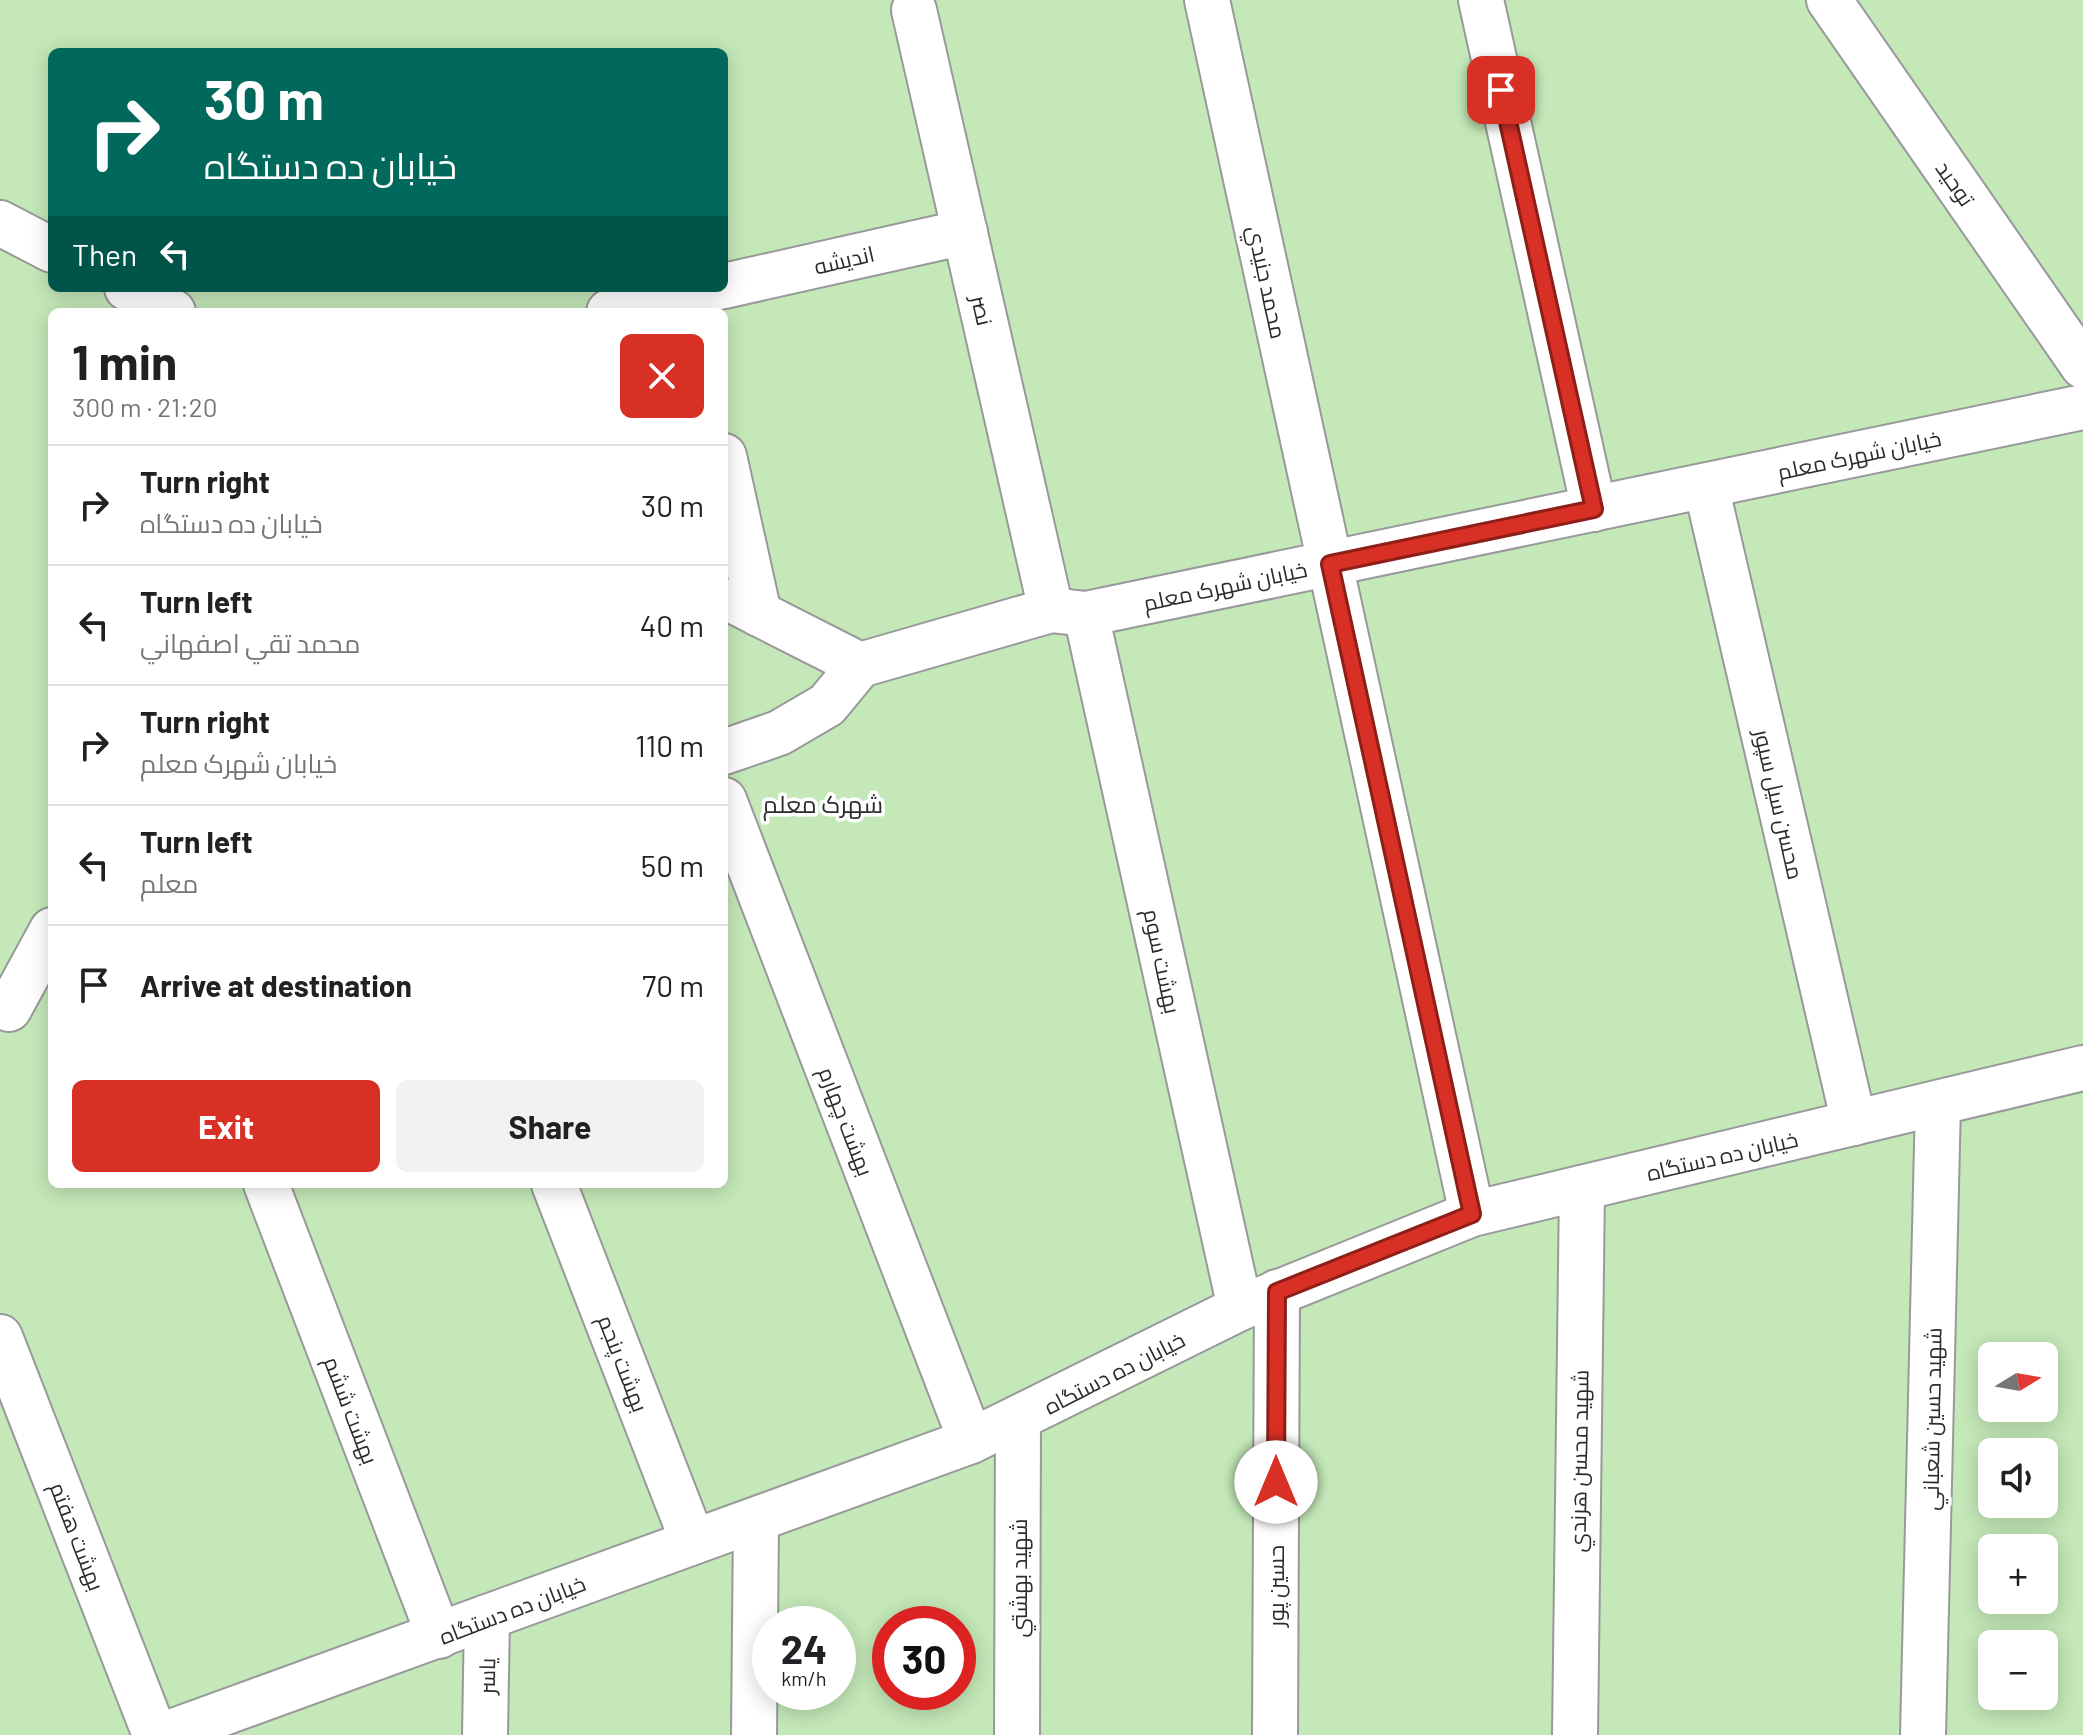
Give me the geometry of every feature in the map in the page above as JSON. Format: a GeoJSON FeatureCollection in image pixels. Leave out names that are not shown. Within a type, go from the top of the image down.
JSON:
{"type":"FeatureCollection","features":[{"type":"Feature","properties":{"kind":"street","name":"محمد جنيدي"},"geometry":{"type":"LineString","coordinates":[[1207,0],[1472,1214]]}},
{"type":"Feature","properties":{"kind":"street"},"geometry":{"type":"LineString","coordinates":[[1481,0],[1594,509]]}},
{"type":"Feature","properties":{"kind":"street","name":"توحید"},"geometry":{"type":"LineString","coordinates":[[1829,0],[2083,366]]}},
{"type":"Feature","properties":{"kind":"street","name":"نصر"},"geometry":{"type":"LineString","coordinates":[[914,10],[965,232],[1069,612]]}},
{"type":"Feature","properties":{"kind":"street"},"geometry":{"type":"LineString","coordinates":[[0,223],[48,248]]}},
{"type":"Feature","properties":{"kind":"street","name":"اندیشه"},"geometry":{"type":"LineString","coordinates":[[728,288],[965,232]]}},
{"type":"Feature","properties":{"kind":"street"},"geometry":{"type":"LineString","coordinates":[[135,292],[165,308]]}},
{"type":"Feature","properties":{"kind":"street","name":"اندیشه"},"geometry":{"type":"LineString","coordinates":[[629,308],[701,294]]}},
{"type":"Feature","properties":{"kind":"street","name":"خیابان شهرک معلم"},"geometry":{"type":"LineString","coordinates":[[860,665],[1069,612],[1330,564],[2083,407]]}},
{"type":"Feature","properties":{"kind":"street","name":"محسن سيل سپور"},"geometry":{"type":"LineString","coordinates":[[1706,486],[1854,1123]]}},
{"type":"Feature","properties":{"kind":"street"},"geometry":{"type":"LineString","coordinates":[[728,489],[742,604],[860,665],[827,705],[779,733],[728,751]]}},
{"type":"Feature","properties":{"kind":"street","name":"بهشت سوم"},"geometry":{"type":"LineString","coordinates":[[1069,612],[1258,1300]]}},
{"type":"Feature","properties":{"kind":"street","name":"بهشت چهارم"},"geometry":{"type":"LineString","coordinates":[[728,810],[971,1441]]}},
{"type":"Feature","properties":{"kind":"street"},"geometry":{"type":"LineString","coordinates":[[5,1010],[48,937]]}},
{"type":"Feature","properties":{"kind":"street"},"geometry":{"type":"LineString","coordinates":[[5,1010],[48,994]]}},
{"type":"Feature","properties":{"kind":"street","name":"خیابان ده دستگاه"},"geometry":{"type":"LineString","coordinates":[[163,1735],[971,1441],[1258,1300],[1472,1214],[2083,1068]]}},
{"type":"Feature","properties":{"kind":"street","name":"شهيد حسين شعباني"},"geometry":{"type":"LineString","coordinates":[[1923,1735],[1938,1103]]}},
{"type":"Feature","properties":{"kind":"street","name":"بهشت ششم"},"geometry":{"type":"LineString","coordinates":[[268,1188],[439,1636]]}},
{"type":"Feature","properties":{"kind":"street","name":"بهشت پنجم"},"geometry":{"type":"LineString","coordinates":[[556,1188],[693,1542]]}},
{"type":"Feature","properties":{"kind":"street","name":"شهيد محسن هرندي"},"geometry":{"type":"LineString","coordinates":[[1575,1735],[1582,1188]]}},
{"type":"Feature","properties":{"kind":"street","name":"حسين پور"},"geometry":{"type":"LineString","coordinates":[[1258,1300],[1275,1735]]}},
{"type":"Feature","properties":{"kind":"street","name":"بهشت هفتم"},"geometry":{"type":"LineString","coordinates":[[0,1337],[155,1735]]}},
{"type":"Feature","properties":{"kind":"street","name":"شهيد بهشتي"},"geometry":{"type":"LineString","coordinates":[[1017,1735],[1018,1420]]}},
{"type":"Feature","properties":{"kind":"street"},"geometry":{"type":"LineString","coordinates":[[754,1735],[756,1521]]}},
{"type":"Feature","properties":{"kind":"street","name":"یاسر"},"geometry":{"type":"LineString","coordinates":[[485,1735],[487,1617]]}},
{"type":"Feature","properties":{"kind":"green space"},"geometry":{"type":"Polygon","coordinates":[[[0,0],[2083,0],[2083,1735],[0,1735],[0,0]]]}},
{"type":"Feature","properties":{"kind":"district","name":"شهرک معلم"},"geometry":{"type":"Point","coordinates":[823,803]}},
{"type":"Feature","properties":{"kind":"route"},"geometry":{"type":"LineString","coordinates":[[1276,1482],[1277,1292],[1472,1214],[1330,564],[1594,509],[1501,90]]}}]}
